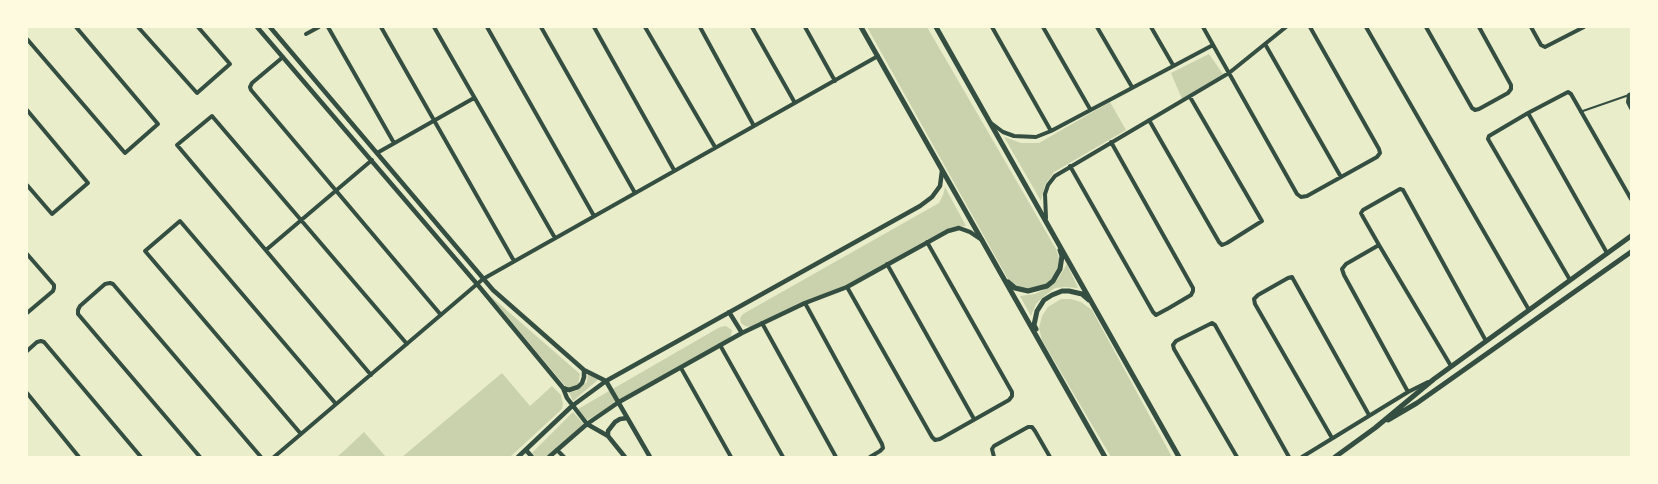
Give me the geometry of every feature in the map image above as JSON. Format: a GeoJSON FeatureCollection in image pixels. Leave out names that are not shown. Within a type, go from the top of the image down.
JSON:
{"type":"FeatureCollection","features":[{"type":"Feature","properties":{"kind":"main road"},"geometry":{"type":"LineString","coordinates":[[861,27],[1105,457]]}},
{"type":"Feature","properties":{"kind":"main road"},"geometry":{"type":"LineString","coordinates":[[936,27],[1179,457]]}},
{"type":"Feature","properties":{"kind":"main road"},"geometry":{"type":"LineString","coordinates":[[1335,457],[1375,428],[1451,366],[1631,236]]}},
{"type":"Feature","properties":{"kind":"main road"},"geometry":{"type":"LineString","coordinates":[[1005,279],[1015,288],[1028,291],[1047,286],[1060,269],[1062,256],[1057,241]]}},
{"type":"Feature","properties":{"kind":"main road"},"geometry":{"type":"LineString","coordinates":[[1375,428],[1417,403],[1631,252]]}},
{"type":"Feature","properties":{"kind":"main road"},"geometry":{"type":"LineString","coordinates":[[1038,338],[1034,325],[1037,311],[1044,300],[1052,295],[1069,291],[1082,294],[1092,303]]}},
{"type":"Feature","properties":{"kind":"street"},"geometry":{"type":"LineString","coordinates":[[27,39],[125,153],[158,124],[76,27]]}},
{"type":"Feature","properties":{"kind":"street"},"geometry":{"type":"LineString","coordinates":[[138,27],[195,93],[198,93],[229,65],[198,27]]}},
{"type":"Feature","properties":{"kind":"street"},"geometry":{"type":"LineString","coordinates":[[257,27],[477,284],[563,388],[572,406],[587,424],[608,436],[625,457]]}},
{"type":"Feature","properties":{"kind":"street"},"geometry":{"type":"LineString","coordinates":[[270,27],[493,290],[584,370],[606,381],[650,457]]}},
{"type":"Feature","properties":{"kind":"street"},"geometry":{"type":"LineString","coordinates":[[306,34],[319,27]]}},
{"type":"Feature","properties":{"kind":"street"},"geometry":{"type":"LineString","coordinates":[[328,27],[394,143]]}},
{"type":"Feature","properties":{"kind":"street"},"geometry":{"type":"LineString","coordinates":[[381,27],[514,261]]}},
{"type":"Feature","properties":{"kind":"street"},"geometry":{"type":"LineString","coordinates":[[434,27],[555,238]]}},
{"type":"Feature","properties":{"kind":"street"},"geometry":{"type":"LineString","coordinates":[[487,27],[594,216]]}},
{"type":"Feature","properties":{"kind":"street"},"geometry":{"type":"LineString","coordinates":[[541,27],[635,193]]}},
{"type":"Feature","properties":{"kind":"street"},"geometry":{"type":"LineString","coordinates":[[594,27],[675,170]]}},
{"type":"Feature","properties":{"kind":"street"},"geometry":{"type":"LineString","coordinates":[[645,27],[715,147]]}},
{"type":"Feature","properties":{"kind":"street"},"geometry":{"type":"LineString","coordinates":[[700,27],[754,126]]}},
{"type":"Feature","properties":{"kind":"street"},"geometry":{"type":"LineString","coordinates":[[752,27],[795,103]]}},
{"type":"Feature","properties":{"kind":"street"},"geometry":{"type":"LineString","coordinates":[[805,27],[835,81]]}},
{"type":"Feature","properties":{"kind":"street"},"geometry":{"type":"LineString","coordinates":[[992,27],[1051,131]]}},
{"type":"Feature","properties":{"kind":"street"},"geometry":{"type":"LineString","coordinates":[[1043,27],[1090,110]]}},
{"type":"Feature","properties":{"kind":"street"},"geometry":{"type":"LineString","coordinates":[[1097,27],[1132,87]]}},
{"type":"Feature","properties":{"kind":"street"},"geometry":{"type":"LineString","coordinates":[[1151,27],[1173,65]]}},
{"type":"Feature","properties":{"kind":"street"},"geometry":{"type":"LineString","coordinates":[[1203,27],[1301,197],[1307,196],[1377,157],[1380,153],[1310,27]]}},
{"type":"Feature","properties":{"kind":"street"},"geometry":{"type":"LineString","coordinates":[[1046,222],[1045,194],[1055,176],[1229,73],[1286,27]]}},
{"type":"Feature","properties":{"kind":"street"},"geometry":{"type":"LineString","coordinates":[[1366,27],[1528,310]]}},
{"type":"Feature","properties":{"kind":"street"},"geometry":{"type":"LineString","coordinates":[[1426,27],[1472,108],[1479,110],[1508,93],[1511,85],[1479,27]]}},
{"type":"Feature","properties":{"kind":"street"},"geometry":{"type":"LineString","coordinates":[[1532,27],[1545,47],[1584,27]]}},
{"type":"Feature","properties":{"kind":"street"},"geometry":{"type":"LineString","coordinates":[[1265,44],[1341,177]]}},
{"type":"Feature","properties":{"kind":"street"},"geometry":{"type":"LineString","coordinates":[[990,122],[1003,132],[1014,136],[1036,137],[1213,45]]}},
{"type":"Feature","properties":{"kind":"street"},"geometry":{"type":"LineString","coordinates":[[274,457],[483,279],[878,56]]}},
{"type":"Feature","properties":{"kind":"street"},"geometry":{"type":"LineString","coordinates":[[283,57],[252,83],[251,90],[441,315]]}},
{"type":"Feature","properties":{"kind":"street"},"geometry":{"type":"LineString","coordinates":[[1570,280],[1488,139],[1489,136],[1568,92],[1631,199]]}},
{"type":"Feature","properties":{"kind":"street"},"geometry":{"type":"LineString","coordinates":[[1580,112],[1630,94]]}},
{"type":"Feature","properties":{"kind":"street"},"geometry":{"type":"LineString","coordinates":[[1630,94],[1628,102],[1631,108]]}},
{"type":"Feature","properties":{"kind":"street"},"geometry":{"type":"LineString","coordinates":[[1149,120],[1219,242],[1222,245],[1240,236],[1262,221],[1190,97]]}},
{"type":"Feature","properties":{"kind":"street"},"geometry":{"type":"LineString","coordinates":[[377,153],[474,98]]}},
{"type":"Feature","properties":{"kind":"street"},"geometry":{"type":"LineString","coordinates":[[325,105],[331,99]]}},
{"type":"Feature","properties":{"kind":"street"},"geometry":{"type":"LineString","coordinates":[[27,110],[88,183],[52,214],[27,185]]}},
{"type":"Feature","properties":{"kind":"street"},"geometry":{"type":"LineString","coordinates":[[1528,113],[1607,253]]}},
{"type":"Feature","properties":{"kind":"street"},"geometry":{"type":"LineString","coordinates":[[371,375],[177,145],[212,116],[407,344]]}},
{"type":"Feature","properties":{"kind":"street"},"geometry":{"type":"LineString","coordinates":[[1070,166],[1153,312],[1156,315],[1191,295],[1193,288],[1111,142]]}},
{"type":"Feature","properties":{"kind":"street"},"geometry":{"type":"LineString","coordinates":[[266,250],[372,160]]}},
{"type":"Feature","properties":{"kind":"street"},"geometry":{"type":"LineString","coordinates":[[518,457],[572,406],[606,381],[920,206],[932,197],[940,186],[942,168]]}},
{"type":"Feature","properties":{"kind":"street"},"geometry":{"type":"LineString","coordinates":[[1451,366],[1363,217],[1361,213],[1363,210],[1400,189],[1403,190],[1486,341]]}},
{"type":"Feature","properties":{"kind":"street"},"geometry":{"type":"LineString","coordinates":[[301,435],[145,251],[180,221],[336,404]]}},
{"type":"Feature","properties":{"kind":"street"},"geometry":{"type":"LineString","coordinates":[[549,457],[587,424],[619,402],[741,333],[805,303],[847,287],[948,231],[959,228],[970,232],[984,242]]}},
{"type":"Feature","properties":{"kind":"street"},"geometry":{"type":"LineString","coordinates":[[847,287],[935,440],[1009,400],[1012,392],[926,242]]}},
{"type":"Feature","properties":{"kind":"street"},"geometry":{"type":"LineString","coordinates":[[1379,245],[1346,264],[1342,269],[1408,392]]}},
{"type":"Feature","properties":{"kind":"street"},"geometry":{"type":"LineString","coordinates":[[27,254],[54,285],[53,291],[27,313]]}},
{"type":"Feature","properties":{"kind":"street"},"geometry":{"type":"LineString","coordinates":[[887,264],[974,419]]}},
{"type":"Feature","properties":{"kind":"street"},"geometry":{"type":"LineString","coordinates":[[1332,438],[1254,299],[1293,277],[1369,415]]}},
{"type":"Feature","properties":{"kind":"street"},"geometry":{"type":"LineString","coordinates":[[200,457],[78,314],[80,306],[105,284],[113,284],[261,457]]}},
{"type":"Feature","properties":{"kind":"street"},"geometry":{"type":"LineString","coordinates":[[805,303],[882,444],[883,448],[870,457]]}},
{"type":"Feature","properties":{"kind":"street"},"geometry":{"type":"LineString","coordinates":[[729,312],[741,333]]}},
{"type":"Feature","properties":{"kind":"street"},"geometry":{"type":"LineString","coordinates":[[1237,457],[1173,345],[1176,341],[1212,322],[1289,457]]}},
{"type":"Feature","properties":{"kind":"street"},"geometry":{"type":"LineString","coordinates":[[762,323],[836,457]]}},
{"type":"Feature","properties":{"kind":"street"},"geometry":{"type":"LineString","coordinates":[[27,351],[37,342],[44,342],[141,457]]}},
{"type":"Feature","properties":{"kind":"street"},"geometry":{"type":"LineString","coordinates":[[720,345],[783,457]]}},
{"type":"Feature","properties":{"kind":"street"},"geometry":{"type":"LineString","coordinates":[[681,368],[731,457]]}},
{"type":"Feature","properties":{"kind":"street"},"geometry":{"type":"LineString","coordinates":[[563,388],[569,390],[578,387],[584,377],[584,370]]}},
{"type":"Feature","properties":{"kind":"street"},"geometry":{"type":"LineString","coordinates":[[1302,457],[1369,415],[1434,379]]}},
{"type":"Feature","properties":{"kind":"street"},"geometry":{"type":"LineString","coordinates":[[27,393],[79,457]]}},
{"type":"Feature","properties":{"kind":"street"},"geometry":{"type":"LineString","coordinates":[[608,436],[608,431],[615,422],[627,418]]}},
{"type":"Feature","properties":{"kind":"street"},"geometry":{"type":"LineString","coordinates":[[993,457],[994,446],[1032,427],[1050,457]]}},
{"type":"Feature","properties":{"kind":"street"},"geometry":{"type":"LineString","coordinates":[[526,450],[532,457]]}},
{"type":"Feature","properties":{"kind":"street"},"geometry":{"type":"LineString","coordinates":[[557,450],[564,457]]}},
{"type":"Feature","properties":{"kind":"green space"},"geometry":{"type":"Polygon","coordinates":[[[867,27],[927,27],[1056,249],[1059,258],[1058,272],[1046,284],[1031,290],[1018,287],[1008,279],[867,27]]]}},
{"type":"Feature","properties":{"kind":"green space"},"geometry":{"type":"Polygon","coordinates":[[[1209,54],[1223,74],[1182,99],[1171,73],[1209,54]]]}},
{"type":"Feature","properties":{"kind":"green space"},"geometry":{"type":"Polygon","coordinates":[[[1110,102],[1126,130],[1054,172],[1045,185],[1041,201],[1004,137],[1021,143],[1039,143],[1110,102]]]}},
{"type":"Feature","properties":{"kind":"green space"},"geometry":{"type":"Polygon","coordinates":[[[945,187],[966,226],[953,227],[926,240],[849,285],[751,327],[741,323],[740,318],[743,314],[939,203],[945,187]]]}},
{"type":"Feature","properties":{"kind":"green space"},"geometry":{"type":"Polygon","coordinates":[[[1067,264],[1078,288],[1055,288],[1036,304],[1031,316],[1020,296],[1035,294],[1050,287],[1067,264]]]}},
{"type":"Feature","properties":{"kind":"green space"},"geometry":{"type":"Polygon","coordinates":[[[488,294],[580,374],[578,385],[572,388],[566,387],[488,294]]]}},
{"type":"Feature","properties":{"kind":"green space"},"geometry":{"type":"Polygon","coordinates":[[[1061,299],[1081,302],[1092,310],[1172,457],[1111,457],[1042,340],[1039,328],[1042,316],[1048,307],[1061,299]]]}},
{"type":"Feature","properties":{"kind":"green space"},"geometry":{"type":"Polygon","coordinates":[[[726,326],[732,330],[727,341],[587,420],[578,409],[720,327],[726,326]]]}},
{"type":"Feature","properties":{"kind":"green space"},"geometry":{"type":"Polygon","coordinates":[[[502,373],[530,406],[552,386],[561,395],[562,409],[510,457],[402,457],[502,373]]]}},
{"type":"Feature","properties":{"kind":"green space"},"geometry":{"type":"Polygon","coordinates":[[[588,374],[599,379],[573,401],[569,392],[576,391],[587,382],[588,374]]]}},
{"type":"Feature","properties":{"kind":"green space"},"geometry":{"type":"Polygon","coordinates":[[[573,412],[585,426],[548,457],[536,457],[532,453],[573,412]]]}},
{"type":"Feature","properties":{"kind":"green space"},"geometry":{"type":"Polygon","coordinates":[[[364,432],[386,457],[337,457],[346,449],[364,432]]]}}]}
